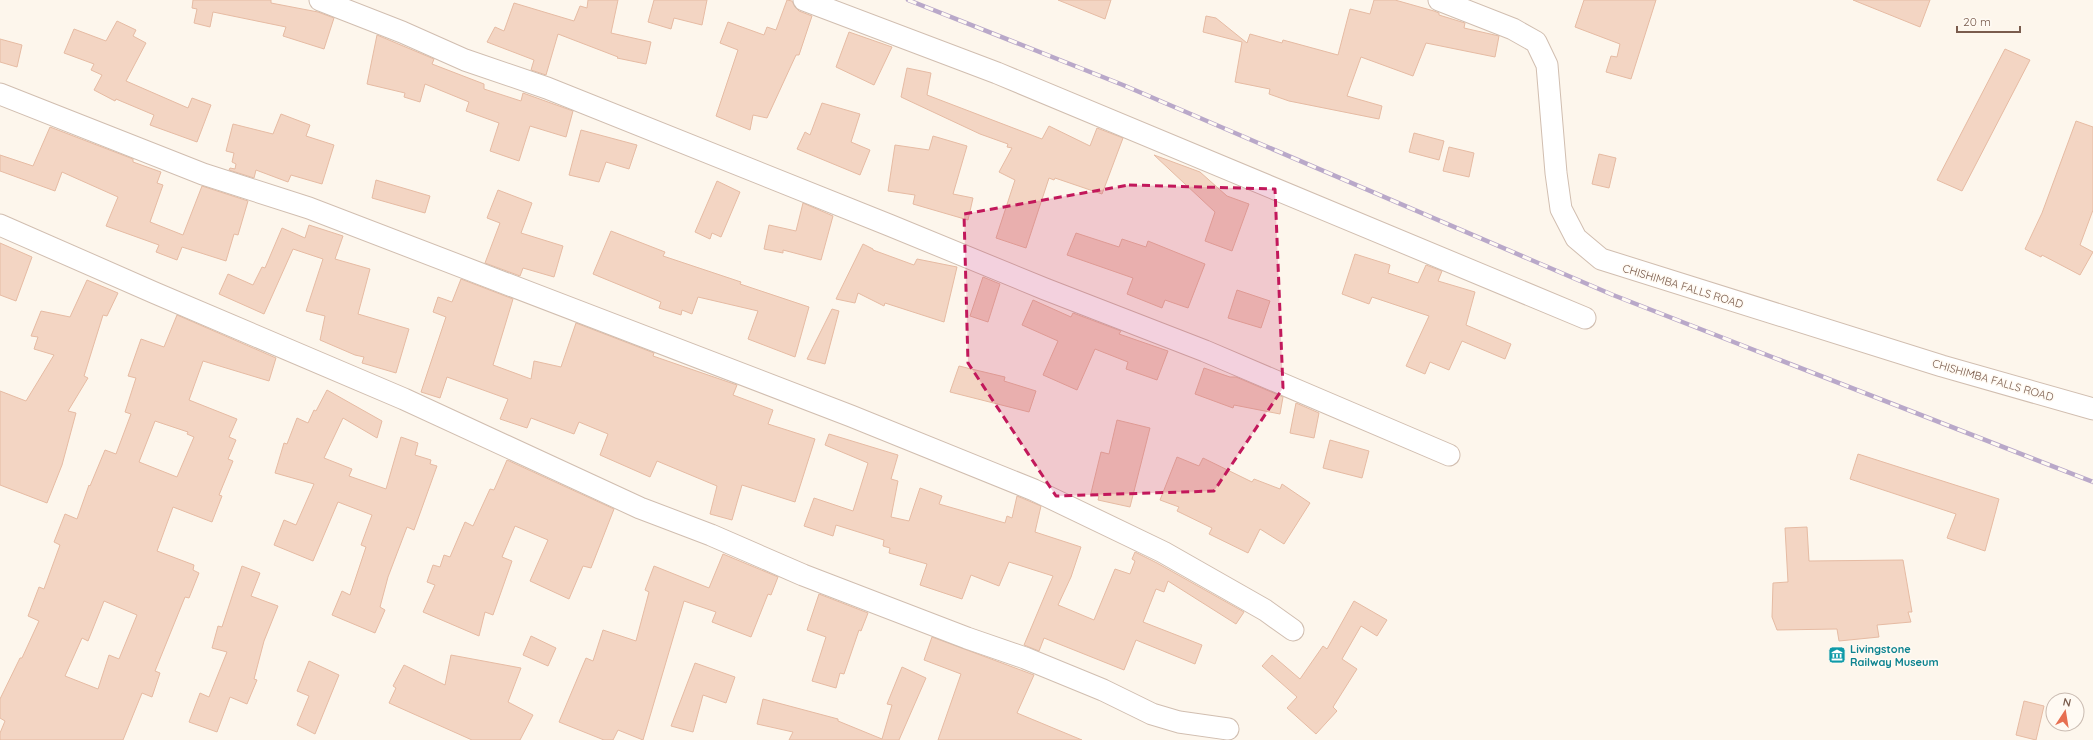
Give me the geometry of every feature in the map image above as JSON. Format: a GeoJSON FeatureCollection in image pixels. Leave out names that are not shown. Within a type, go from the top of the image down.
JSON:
{"type":"FeatureCollection","features":[{"type":"Feature","properties":{"kind":"street"},"geometry":{"type":"LineString","coordinates":[[320,0],[402,32],[465,60],[547,88],[889,225],[1044,289],[1205,351],[1449,455]]}},
{"type":"Feature","properties":{"kind":"street"},"geometry":{"type":"LineString","coordinates":[[804,0],[997,73],[1585,318]]}},
{"type":"Feature","properties":{"kind":"street","name":"CHISHIMBA FALLS ROAD"},"geometry":{"type":"LineString","coordinates":[[1439,0],[1513,29],[1536,42],[1547,65],[1556,173],[1561,209],[1576,238],[1601,260],[1935,364],[2093,409]]}},
{"type":"Feature","properties":{"kind":"street"},"geometry":{"type":"LineString","coordinates":[[0,94],[203,174],[309,208],[851,416],[1034,490],[1163,552],[1265,610],[1293,630]]}},
{"type":"Feature","properties":{"kind":"street"},"geometry":{"type":"LineString","coordinates":[[0,225],[404,399],[640,508],[711,535],[803,575],[967,638],[1025,658],[1103,690],[1152,714],[1179,722],[1228,729]]}},
{"type":"Feature","properties":{"kind":"highlighted area"},"geometry":{"type":"Polygon","coordinates":[[[1129,185],[1275,189],[1283,388],[1214,491],[1056,496],[968,363],[964,214],[1129,185]]]}},
{"type":"Feature","properties":{"kind":"building"},"geometry":{"type":"Polygon","coordinates":[[[193,0],[271,0],[271,3],[318,12],[334,18],[324,49],[283,36],[286,27],[213,12],[210,27],[194,23],[197,9],[192,8],[193,0]]]}},
{"type":"Feature","properties":{"kind":"building"},"geometry":{"type":"Polygon","coordinates":[[[588,0],[618,0],[611,33],[651,42],[646,64],[617,58],[618,57],[558,34],[546,75],[531,70],[534,60],[487,42],[495,27],[504,31],[514,3],[574,21],[580,6],[587,8],[588,0]]]}},
{"type":"Feature","properties":{"kind":"building"},"geometry":{"type":"Polygon","coordinates":[[[654,0],[707,0],[702,25],[674,18],[671,29],[648,22],[654,0]]]}},
{"type":"Feature","properties":{"kind":"building"},"geometry":{"type":"Polygon","coordinates":[[[787,0],[792,1],[799,11],[812,16],[799,55],[796,55],[767,118],[753,115],[750,130],[716,116],[738,50],[720,43],[728,22],[764,35],[767,27],[776,30],[787,0]]]}},
{"type":"Feature","properties":{"kind":"building"},"geometry":{"type":"Polygon","coordinates":[[[1058,0],[1111,0],[1105,19],[1058,0]]]}},
{"type":"Feature","properties":{"kind":"building"},"geometry":{"type":"Polygon","coordinates":[[[1374,0],[1395,0],[1434,11],[1439,13],[1439,15],[1465,23],[1464,28],[1499,36],[1495,57],[1426,43],[1413,76],[1361,57],[1347,96],[1382,106],[1379,119],[1289,101],[1269,94],[1270,89],[1235,82],[1242,42],[1203,32],[1206,16],[1216,18],[1247,43],[1250,34],[1282,43],[1283,40],[1338,55],[1350,9],[1370,14],[1374,0]]]}},
{"type":"Feature","properties":{"kind":"building"},"geometry":{"type":"Polygon","coordinates":[[[1584,0],[1656,0],[1631,79],[1606,72],[1611,56],[1617,57],[1620,44],[1575,27],[1584,0]]]}},
{"type":"Feature","properties":{"kind":"building"},"geometry":{"type":"Polygon","coordinates":[[[1853,0],[1930,0],[1920,27],[1853,0]]]}},
{"type":"Feature","properties":{"kind":"building"},"geometry":{"type":"Polygon","coordinates":[[[117,21],[136,30],[133,36],[146,43],[126,81],[188,108],[192,98],[211,105],[197,142],[150,125],[154,115],[116,99],[115,101],[94,90],[102,75],[91,70],[94,64],[64,53],[74,29],[106,41],[117,21]]]}},
{"type":"Feature","properties":{"kind":"building"},"geometry":{"type":"Polygon","coordinates":[[[849,32],[892,47],[874,85],[836,67],[849,32]]]}},
{"type":"Feature","properties":{"kind":"building"},"geometry":{"type":"Polygon","coordinates":[[[377,35],[434,59],[432,64],[484,84],[484,89],[521,101],[523,93],[573,111],[566,137],[530,126],[519,161],[490,151],[499,123],[466,111],[469,102],[425,84],[420,102],[404,97],[405,93],[367,84],[377,35]]]}},
{"type":"Feature","properties":{"kind":"building"},"geometry":{"type":"Polygon","coordinates":[[[0,39],[22,45],[17,67],[0,62],[0,39]]]}},
{"type":"Feature","properties":{"kind":"building"},"geometry":{"type":"Polygon","coordinates":[[[2005,49],[2030,60],[1962,191],[1937,180],[2005,49]]]}},
{"type":"Feature","properties":{"kind":"building"},"geometry":{"type":"Polygon","coordinates":[[[907,68],[931,73],[927,95],[1042,139],[1049,126],[1090,146],[1097,128],[1123,138],[1102,194],[1055,178],[1054,180],[1049,178],[1026,248],[996,238],[1015,180],[999,172],[1012,148],[1007,147],[1008,144],[980,134],[901,97],[907,68]]]}},
{"type":"Feature","properties":{"kind":"building"},"geometry":{"type":"Polygon","coordinates":[[[822,103],[860,114],[851,142],[870,150],[860,175],[797,149],[805,132],[810,135],[822,103]]]}},
{"type":"Feature","properties":{"kind":"building"},"geometry":{"type":"Polygon","coordinates":[[[281,114],[310,125],[306,136],[334,145],[322,184],[291,175],[288,182],[256,170],[254,178],[229,170],[230,168],[235,169],[236,164],[232,162],[234,153],[226,151],[233,124],[273,134],[281,114]]]}},
{"type":"Feature","properties":{"kind":"building"},"geometry":{"type":"Polygon","coordinates":[[[2076,121],[2093,127],[2093,210],[2080,245],[2093,252],[2080,275],[2042,255],[2041,257],[2025,249],[2042,213],[2076,121]]]}},
{"type":"Feature","properties":{"kind":"building"},"geometry":{"type":"Polygon","coordinates":[[[50,127],[133,159],[133,162],[161,172],[157,183],[163,185],[150,222],[183,235],[202,186],[248,201],[238,235],[234,234],[226,261],[182,247],[177,260],[156,252],[159,245],[106,226],[118,197],[62,172],[55,191],[0,171],[0,155],[33,166],[50,127]]]}},
{"type":"Feature","properties":{"kind":"building"},"geometry":{"type":"Polygon","coordinates":[[[581,130],[637,145],[629,169],[606,162],[599,182],[569,175],[581,130]]]}},
{"type":"Feature","properties":{"kind":"building"},"geometry":{"type":"Polygon","coordinates":[[[1414,133],[1444,141],[1439,160],[1409,152],[1414,133]]]}},
{"type":"Feature","properties":{"kind":"building"},"geometry":{"type":"Polygon","coordinates":[[[933,136],[967,146],[953,194],[973,198],[968,220],[913,204],[915,195],[888,191],[895,145],[929,150],[933,136]]]}},
{"type":"Feature","properties":{"kind":"building"},"geometry":{"type":"Polygon","coordinates":[[[1449,147],[1474,153],[1469,177],[1443,171],[1449,147]]]}},
{"type":"Feature","properties":{"kind":"building"},"geometry":{"type":"Polygon","coordinates":[[[1599,154],[1616,158],[1609,188],[1592,184],[1599,154]]]}},
{"type":"Feature","properties":{"kind":"building"},"geometry":{"type":"Polygon","coordinates":[[[1154,155],[1200,172],[1227,196],[1249,204],[1232,251],[1205,241],[1215,212],[1154,155]]]}},
{"type":"Feature","properties":{"kind":"building"},"geometry":{"type":"Polygon","coordinates":[[[376,180],[430,196],[425,213],[372,198],[376,180]]]}},
{"type":"Feature","properties":{"kind":"building"},"geometry":{"type":"Polygon","coordinates":[[[717,181],[740,192],[721,237],[712,233],[710,239],[695,232],[717,181]]]}},
{"type":"Feature","properties":{"kind":"building"},"geometry":{"type":"Polygon","coordinates":[[[498,190],[532,203],[521,233],[563,246],[554,277],[523,268],[520,276],[485,263],[500,223],[487,218],[498,190]]]}},
{"type":"Feature","properties":{"kind":"building"},"geometry":{"type":"Polygon","coordinates":[[[803,203],[833,216],[821,260],[783,250],[783,253],[764,249],[769,225],[796,231],[803,203]]]}},
{"type":"Feature","properties":{"kind":"building"},"geometry":{"type":"Polygon","coordinates":[[[309,225],[343,236],[335,259],[370,269],[358,314],[409,329],[396,373],[362,363],[364,357],[355,355],[320,340],[325,316],[306,311],[323,259],[293,249],[264,314],[219,294],[228,274],[253,285],[262,267],[265,268],[282,228],[305,238],[309,225]]]}},
{"type":"Feature","properties":{"kind":"building"},"geometry":{"type":"Polygon","coordinates":[[[611,231],[665,252],[663,256],[809,307],[795,357],[748,339],[758,311],[698,297],[692,314],[682,310],[681,315],[659,308],[661,302],[593,274],[611,231]]]}},
{"type":"Feature","properties":{"kind":"building"},"geometry":{"type":"Polygon","coordinates":[[[1076,233],[1119,247],[1122,239],[1146,247],[1148,241],[1205,264],[1188,308],[1165,300],[1162,308],[1127,294],[1133,278],[1067,255],[1076,233]]]}},
{"type":"Feature","properties":{"kind":"building"},"geometry":{"type":"Polygon","coordinates":[[[0,243],[32,257],[16,301],[0,295],[0,243]]]}},
{"type":"Feature","properties":{"kind":"building"},"geometry":{"type":"Polygon","coordinates":[[[863,244],[873,250],[914,265],[917,259],[957,267],[944,322],[885,303],[884,306],[858,293],[855,303],[836,299],[863,244]]]}},
{"type":"Feature","properties":{"kind":"building"},"geometry":{"type":"Polygon","coordinates":[[[1355,254],[1390,265],[1388,273],[1418,283],[1426,265],[1442,271],[1438,281],[1475,292],[1466,325],[1511,344],[1505,359],[1462,341],[1449,370],[1430,362],[1425,374],[1406,366],[1429,316],[1372,297],[1369,304],[1342,294],[1355,254]]]}},
{"type":"Feature","properties":{"kind":"building"},"geometry":{"type":"Polygon","coordinates":[[[983,277],[1000,284],[988,322],[970,316],[983,277]]]}},
{"type":"Feature","properties":{"kind":"building"},"geometry":{"type":"Polygon","coordinates":[[[461,279],[513,299],[493,365],[531,379],[534,361],[561,367],[576,323],[654,353],[653,356],[737,385],[733,395],[773,410],[768,424],[815,439],[795,502],[742,485],[732,520],[710,514],[717,486],[657,461],[650,477],[600,455],[608,434],[579,422],[574,434],[531,418],[527,428],[500,419],[508,399],[447,377],[440,398],[421,392],[446,317],[433,312],[438,297],[452,302],[461,279]]]}},
{"type":"Feature","properties":{"kind":"building"},"geometry":{"type":"Polygon","coordinates":[[[87,280],[118,293],[107,316],[103,315],[84,376],[88,378],[68,411],[76,413],[62,465],[47,503],[0,485],[0,391],[26,401],[54,355],[34,349],[38,337],[31,336],[41,311],[70,317],[87,280]]]}},
{"type":"Feature","properties":{"kind":"building"},"geometry":{"type":"Polygon","coordinates":[[[1237,290],[1270,301],[1261,328],[1228,318],[1237,290]]]}},
{"type":"Feature","properties":{"kind":"building"},"geometry":{"type":"Polygon","coordinates":[[[1033,300],[1071,317],[1073,313],[1121,331],[1119,334],[1168,351],[1157,380],[1126,369],[1128,362],[1095,349],[1077,390],[1043,375],[1058,341],[1022,325],[1033,300]]]}},
{"type":"Feature","properties":{"kind":"building"},"geometry":{"type":"Polygon","coordinates":[[[832,309],[839,311],[825,364],[807,359],[832,309]]]}},
{"type":"Feature","properties":{"kind":"building"},"geometry":{"type":"Polygon","coordinates":[[[177,315],[276,358],[269,381],[203,361],[189,400],[237,419],[229,437],[236,440],[228,459],[233,461],[219,495],[222,496],[212,522],[173,507],[157,551],[194,565],[193,570],[199,573],[189,598],[185,597],[155,671],[160,673],[152,697],[142,693],[123,740],[0,740],[0,733],[5,721],[0,718],[0,699],[20,658],[22,658],[39,621],[28,616],[39,587],[44,589],[60,545],[54,542],[65,514],[77,519],[89,485],[90,486],[105,450],[116,454],[131,414],[125,412],[136,378],[128,376],[141,339],[164,347],[177,315]],[[155,421],[139,462],[177,477],[194,437],[187,434],[188,432],[155,421]],[[104,601],[88,641],[82,638],[65,676],[98,689],[109,655],[119,659],[137,615],[104,601]]]}},
{"type":"Feature","properties":{"kind":"building"},"geometry":{"type":"Polygon","coordinates":[[[959,366],[1005,377],[1004,381],[1036,391],[1029,412],[950,392],[959,366]]]}},
{"type":"Feature","properties":{"kind":"building"},"geometry":{"type":"Polygon","coordinates":[[[1204,368],[1230,377],[1236,377],[1283,397],[1280,414],[1234,405],[1233,408],[1195,394],[1204,368]]]}},
{"type":"Feature","properties":{"kind":"building"},"geometry":{"type":"Polygon","coordinates":[[[327,390],[382,421],[377,438],[343,418],[324,458],[352,469],[349,476],[386,489],[401,437],[418,443],[415,455],[431,460],[430,464],[437,466],[414,530],[407,527],[388,577],[380,607],[385,610],[375,633],[332,615],[342,591],[350,595],[366,547],[361,545],[372,515],[338,502],[313,561],[274,545],[284,520],[296,525],[314,484],[275,473],[284,443],[287,444],[297,418],[308,423],[314,410],[316,411],[327,390]]]}},
{"type":"Feature","properties":{"kind":"building"},"geometry":{"type":"Polygon","coordinates":[[[1296,403],[1319,413],[1314,438],[1290,433],[1296,403]]]}},
{"type":"Feature","properties":{"kind":"building"},"geometry":{"type":"Polygon","coordinates":[[[1117,420],[1150,428],[1130,507],[1098,500],[1099,496],[1091,493],[1101,452],[1109,454],[1117,420]]]}},
{"type":"Feature","properties":{"kind":"building"},"geometry":{"type":"Polygon","coordinates":[[[829,434],[898,455],[891,479],[898,481],[891,517],[909,521],[920,488],[942,496],[939,504],[1005,523],[1007,516],[1012,518],[1017,496],[1041,506],[1035,532],[1081,547],[1071,577],[1058,605],[1094,620],[1115,569],[1130,574],[1135,561],[1132,559],[1135,552],[1244,612],[1236,624],[1168,581],[1164,592],[1156,589],[1143,622],[1202,645],[1195,664],[1136,640],[1124,670],[1044,638],[1039,651],[1024,645],[1053,576],[1009,562],[999,586],[971,575],[962,599],[920,585],[927,564],[889,553],[890,548],[883,546],[884,540],[836,525],[833,536],[804,526],[814,498],[853,511],[868,463],[825,445],[829,434]]]}},
{"type":"Feature","properties":{"kind":"building"},"geometry":{"type":"Polygon","coordinates":[[[1330,440],[1369,451],[1362,478],[1323,468],[1330,440]]]}},
{"type":"Feature","properties":{"kind":"building"},"geometry":{"type":"Polygon","coordinates":[[[1858,454],[1999,499],[1985,551],[1947,538],[1956,514],[1850,479],[1858,454]]]}},
{"type":"Feature","properties":{"kind":"building"},"geometry":{"type":"Polygon","coordinates":[[[1177,457],[1199,466],[1203,458],[1252,482],[1254,479],[1280,489],[1282,484],[1310,503],[1284,544],[1260,529],[1248,553],[1209,534],[1212,528],[1177,511],[1179,507],[1160,500],[1177,457]]]}},
{"type":"Feature","properties":{"kind":"building"},"geometry":{"type":"Polygon","coordinates":[[[507,460],[614,509],[591,568],[583,566],[569,599],[530,581],[548,540],[515,526],[502,557],[512,561],[493,615],[485,612],[479,636],[423,612],[435,585],[427,582],[433,565],[440,567],[444,555],[450,557],[465,522],[473,526],[490,489],[494,490],[507,460]]]}},
{"type":"Feature","properties":{"kind":"building"},"geometry":{"type":"Polygon","coordinates":[[[1807,527],[1809,561],[1903,560],[1912,612],[1908,612],[1911,622],[1877,625],[1879,637],[1839,641],[1837,629],[1777,630],[1772,617],[1773,583],[1788,582],[1785,528],[1807,527]]]}},
{"type":"Feature","properties":{"kind":"building"},"geometry":{"type":"Polygon","coordinates":[[[723,554],[778,577],[771,595],[768,594],[751,637],[712,622],[716,612],[684,601],[643,740],[618,730],[613,740],[604,740],[559,722],[586,658],[593,661],[603,630],[636,641],[649,592],[645,590],[654,566],[709,588],[723,554]]]}},
{"type":"Feature","properties":{"kind":"building"},"geometry":{"type":"Polygon","coordinates":[[[242,566],[260,573],[251,596],[278,606],[264,641],[254,679],[257,680],[247,704],[230,697],[217,732],[189,722],[200,693],[209,697],[227,652],[212,648],[218,626],[222,627],[242,566]]]}},
{"type":"Feature","properties":{"kind":"building"},"geometry":{"type":"Polygon","coordinates":[[[819,594],[868,613],[861,631],[859,630],[844,674],[840,673],[836,688],[812,681],[826,637],[807,630],[819,594]]]}},
{"type":"Feature","properties":{"kind":"building"},"geometry":{"type":"Polygon","coordinates":[[[1354,601],[1387,620],[1377,636],[1361,626],[1342,659],[1357,669],[1333,707],[1337,711],[1316,734],[1287,708],[1297,697],[1262,666],[1272,655],[1300,679],[1323,646],[1327,649],[1354,601]]]}},
{"type":"Feature","properties":{"kind":"building"},"geometry":{"type":"Polygon","coordinates":[[[531,636],[556,648],[548,666],[523,655],[531,636]]]}},
{"type":"Feature","properties":{"kind":"building"},"geometry":{"type":"Polygon","coordinates":[[[932,637],[1034,675],[1017,713],[1082,740],[938,740],[961,674],[924,660],[932,637]]]}},
{"type":"Feature","properties":{"kind":"building"},"geometry":{"type":"Polygon","coordinates":[[[451,655],[521,668],[508,702],[533,715],[520,740],[472,740],[389,703],[396,688],[393,686],[404,665],[445,685],[451,655]]]}},
{"type":"Feature","properties":{"kind":"building"},"geometry":{"type":"Polygon","coordinates":[[[309,661],[339,675],[315,734],[297,725],[309,696],[297,691],[309,661]]]}},
{"type":"Feature","properties":{"kind":"building"},"geometry":{"type":"Polygon","coordinates":[[[695,663],[735,677],[726,703],[703,695],[693,732],[671,726],[695,663]]]}},
{"type":"Feature","properties":{"kind":"building"},"geometry":{"type":"Polygon","coordinates":[[[902,667],[926,678],[899,740],[789,740],[793,732],[757,724],[763,699],[838,719],[838,721],[882,739],[892,705],[887,704],[902,667]]]}},
{"type":"Feature","properties":{"kind":"building"},"geometry":{"type":"Polygon","coordinates":[[[2024,701],[2044,706],[2036,740],[2016,735],[2024,701]]]}},
{"type":"Feature","properties":{"kind":"railway"},"geometry":{"type":"LineString","coordinates":[[908,0],[1123,85],[1613,295],[2093,482]]}},
{"type":"Feature","properties":{"kind":"place","name":"Livingstone Railway Museum"},"geometry":{"type":"Point","coordinates":[1837,655]}}]}
